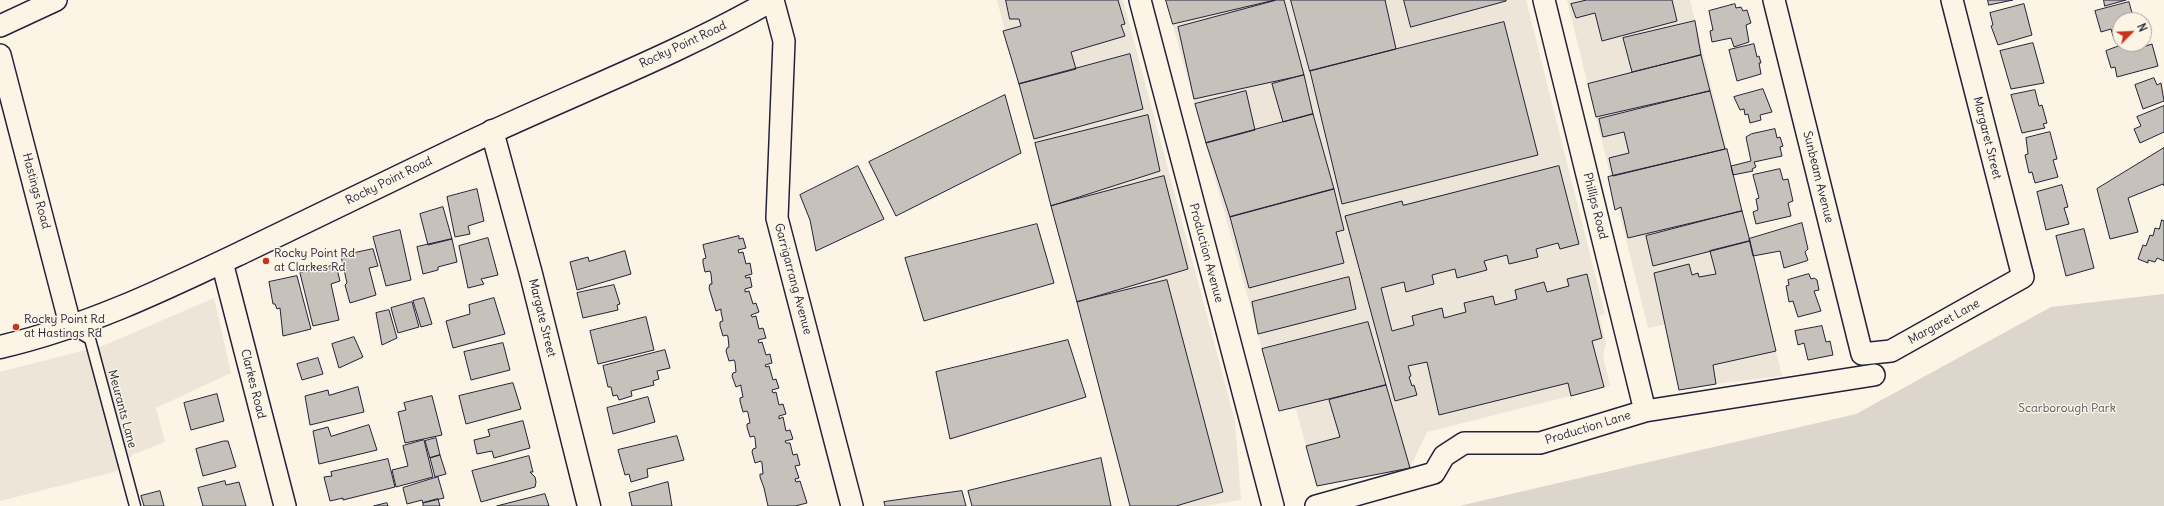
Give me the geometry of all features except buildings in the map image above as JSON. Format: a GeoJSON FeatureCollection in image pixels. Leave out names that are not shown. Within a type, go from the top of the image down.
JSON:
{"type":"FeatureCollection","features":[{"type":"Feature","properties":{"kind":"main road","name":"Rocky Point Road"},"geometry":{"type":"LineString","coordinates":[[0,347],[72,328],[113,312],[222,262],[492,131],[669,53],[773,0]]}},
{"type":"Feature","properties":{"kind":"main road","name":"Margate Street"},"geometry":{"type":"LineString","coordinates":[[492,131],[531,274],[589,506]]}},
{"type":"Feature","properties":{"kind":"street"},"geometry":{"type":"LineString","coordinates":[[0,26],[56,0]]}},
{"type":"Feature","properties":{"kind":"street","name":"Garrigarrang Avenue"},"geometry":{"type":"LineString","coordinates":[[773,0],[784,41],[777,218],[852,506]]}},
{"type":"Feature","properties":{"kind":"street","name":"Production Avenue"},"geometry":{"type":"LineString","coordinates":[[1140,0],[1273,506]]}},
{"type":"Feature","properties":{"kind":"street","name":"Phillips Road"},"geometry":{"type":"LineString","coordinates":[[1544,0],[1646,411]]}},
{"type":"Feature","properties":{"kind":"street","name":"Sunbeam Avenue"},"geometry":{"type":"LineString","coordinates":[[1774,0],[1862,354]]}},
{"type":"Feature","properties":{"kind":"street","name":"Margaret Street"},"geometry":{"type":"LineString","coordinates":[[1952,0],[2023,277]]}},
{"type":"Feature","properties":{"kind":"street","name":"Hastings Road"},"geometry":{"type":"LineString","coordinates":[[0,55],[72,328]]}},
{"type":"Feature","properties":{"kind":"street","name":"Clarkes Road"},"geometry":{"type":"LineString","coordinates":[[222,262],[285,506]]}},
{"type":"Feature","properties":{"kind":"street","name":"Margaret Lane"},"geometry":{"type":"LineString","coordinates":[[1862,354],[1891,352],[2023,277]]}},
{"type":"Feature","properties":{"kind":"street","name":"Production Lane"},"geometry":{"type":"LineString","coordinates":[[1316,506],[1434,473],[1444,456],[1464,443],[1540,443],[1646,411],[1874,375]]}},
{"type":"Feature","properties":{"kind":"lane","name":"Meurants Lane"},"geometry":{"type":"LineString","coordinates":[[72,328],[90,339],[135,506]]}},
{"type":"Feature","properties":{"kind":"shaded area"},"geometry":{"type":"Polygon","coordinates":[[[997,0],[1123,0],[1235,421],[1241,500],[1205,506],[1130,506],[997,0]]]}},
{"type":"Feature","properties":{"kind":"shaded area"},"geometry":{"type":"Polygon","coordinates":[[[1166,0],[1526,0],[1605,314],[1599,316],[1606,343],[1603,356],[1610,386],[1427,432],[1410,468],[1317,486],[1296,409],[1279,411],[1166,0]]]}},
{"type":"Feature","properties":{"kind":"shaded area"},"geometry":{"type":"Polygon","coordinates":[[[1567,0],[1690,0],[1782,376],[1680,388],[1665,324],[1648,328],[1567,0]]]}},
{"type":"Feature","properties":{"kind":"shaded area"},"geometry":{"type":"Polygon","coordinates":[[[214,298],[231,373],[156,408],[165,442],[134,454],[114,472],[0,501],[0,372],[105,345],[214,298]]]}},
{"type":"Feature","properties":{"kind":"green space","name":"Scarborough Park"},"geometry":{"type":"Polygon","coordinates":[[[2164,294],[2164,506],[1459,506],[1856,414],[2051,307],[2164,294]]]}},
{"type":"Feature","properties":{"kind":"place","name":"Rocky Point Rd at Clarkes Rd"},"geometry":{"type":"Point","coordinates":[266,261]}},
{"type":"Feature","properties":{"kind":"place","name":"Rocky Point Rd at Hastings Rd"},"geometry":{"type":"Point","coordinates":[16,327]}}]}
